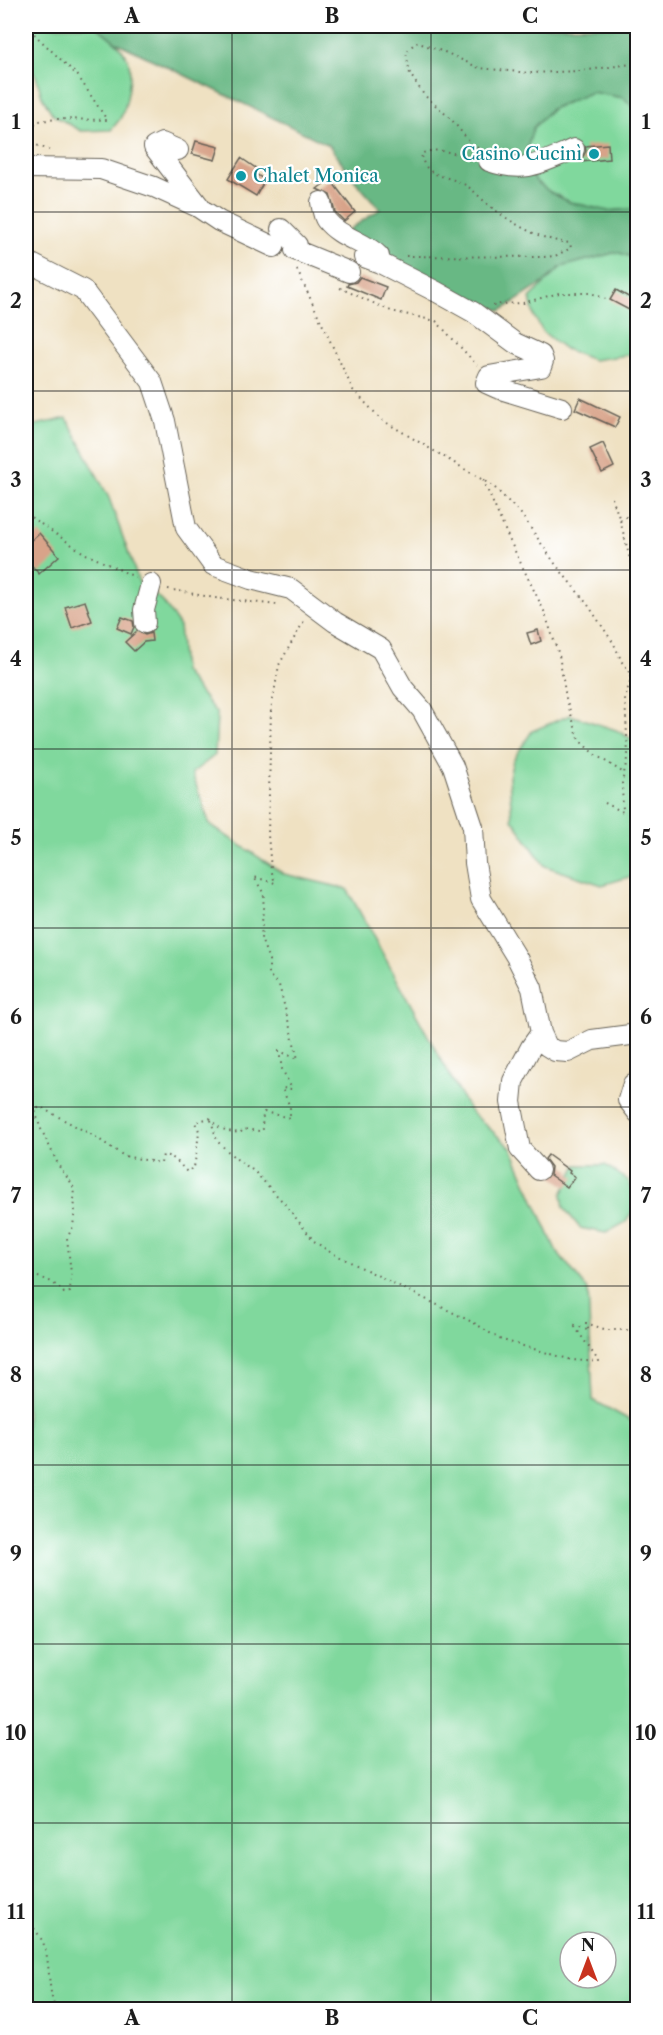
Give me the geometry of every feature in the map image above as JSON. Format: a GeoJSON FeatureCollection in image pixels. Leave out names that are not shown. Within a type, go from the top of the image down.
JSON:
{"type":"FeatureCollection","features":[{"type":"Feature","properties":{"kind":"street"},"geometry":{"type":"LineString","coordinates":[[178,150],[162,143],[154,147],[202,209]]}},
{"type":"Feature","properties":{"kind":"street"},"geometry":{"type":"LineString","coordinates":[[489,161],[502,166],[537,166],[574,149]]}},
{"type":"Feature","properties":{"kind":"street"},"geometry":{"type":"LineString","coordinates":[[26,168],[101,169],[154,188],[202,209],[219,221],[278,238],[295,253],[345,280]]}},
{"type":"Feature","properties":{"kind":"street"},"geometry":{"type":"LineString","coordinates":[[321,202],[325,219],[344,235],[372,250],[371,257],[473,312],[514,343],[541,355],[542,367],[489,376],[486,383],[562,408]]}},
{"type":"Feature","properties":{"kind":"street"},"geometry":{"type":"LineString","coordinates":[[26,261],[83,290],[152,382],[165,421],[186,528],[213,565],[291,590],[334,622],[381,649],[404,688],[422,710],[453,766],[473,827],[475,863],[481,899],[517,958],[532,988],[541,1033],[547,1046],[555,1051],[568,1052],[592,1040],[638,1034]]}},
{"type":"Feature","properties":{"kind":"street"},"geometry":{"type":"LineString","coordinates":[[145,623],[144,610],[151,584]]}},
{"type":"Feature","properties":{"kind":"street"},"geometry":{"type":"LineString","coordinates":[[539,1170],[520,1149],[511,1102],[513,1081],[541,1033]]}},
{"type":"Feature","properties":{"kind":"street"},"geometry":{"type":"LineString","coordinates":[[638,1081],[633,1084],[628,1100],[638,1113]]}},
{"type":"Feature","properties":{"kind":"path"},"geometry":{"type":"LineString","coordinates":[[26,133],[39,122],[58,118],[107,120],[78,76],[35,35],[30,26]]}},
{"type":"Feature","properties":{"kind":"path"},"geometry":{"type":"LineString","coordinates":[[405,256],[544,257],[555,256],[571,248],[570,243],[529,232],[490,206],[466,185],[428,171],[422,164],[421,154],[428,151],[437,150],[489,161],[491,156],[472,145],[451,119],[424,96],[410,74],[406,52],[416,42],[447,53],[473,67],[519,72],[581,71],[638,63]]}},
{"type":"Feature","properties":{"kind":"path"},"geometry":{"type":"LineString","coordinates":[[26,77],[33,82],[26,85]]}},
{"type":"Feature","properties":{"kind":"path"},"geometry":{"type":"LineString","coordinates":[[295,253],[352,390],[382,420],[493,486],[521,514],[556,565],[588,604],[614,644],[622,662],[636,678]]}},
{"type":"Feature","properties":{"kind":"path"},"geometry":{"type":"LineString","coordinates":[[345,280],[391,311],[436,321],[474,361]]}},
{"type":"Feature","properties":{"kind":"path"},"geometry":{"type":"LineString","coordinates":[[473,312],[501,303],[523,303],[559,293],[591,293],[606,299]]}},
{"type":"Feature","properties":{"kind":"path"},"geometry":{"type":"LineString","coordinates":[[483,480],[544,611],[559,656],[567,698],[579,740],[594,754],[624,773]]}},
{"type":"Feature","properties":{"kind":"path"},"geometry":{"type":"LineString","coordinates":[[612,498],[638,590]]}},
{"type":"Feature","properties":{"kind":"path"},"geometry":{"type":"LineString","coordinates":[[620,520],[638,511]]}},
{"type":"Feature","properties":{"kind":"path"},"geometry":{"type":"LineString","coordinates":[[26,514],[84,553],[151,584],[215,598],[278,604]]}},
{"type":"Feature","properties":{"kind":"path"},"geometry":{"type":"LineString","coordinates":[[210,1118],[222,1130],[240,1133],[244,1129],[263,1130],[264,1112],[290,1118],[290,1107],[282,1088],[292,1089],[282,1069],[279,1051],[298,1059],[279,985],[269,975],[269,960],[261,939],[264,894],[254,877],[275,883],[271,869],[268,835],[271,710],[279,665],[307,613]]}},
{"type":"Feature","properties":{"kind":"path"},"geometry":{"type":"LineString","coordinates":[[636,678],[633,665],[634,649],[638,647]]}},
{"type":"Feature","properties":{"kind":"path"},"geometry":{"type":"LineString","coordinates":[[605,803],[623,812],[622,783],[628,754],[625,699],[632,674]]}},
{"type":"Feature","properties":{"kind":"path"},"geometry":{"type":"LineString","coordinates":[[26,1275],[44,1277],[56,1283],[64,1293],[70,1292],[71,1274],[67,1238],[73,1227],[75,1209],[73,1185],[60,1168],[40,1127],[35,1110],[40,1107],[94,1136],[124,1156],[161,1163],[163,1155],[168,1155],[175,1158],[187,1172],[194,1167],[199,1132],[195,1122],[210,1118]]}},
{"type":"Feature","properties":{"kind":"path"},"geometry":{"type":"LineString","coordinates":[[210,1118],[217,1141],[235,1158],[254,1171],[277,1195],[314,1241],[330,1252],[476,1324],[499,1339],[572,1360],[599,1362],[573,1324],[590,1331],[586,1323],[607,1330],[638,1330]]}},
{"type":"Feature","properties":{"kind":"path"},"geometry":{"type":"LineString","coordinates":[[26,1920],[44,1943],[56,2010]]}},
{"type":"Feature","properties":{"kind":"green space"},"geometry":{"type":"Polygon","coordinates":[[[26,26],[96,26],[122,50],[129,66],[128,90],[123,114],[111,130],[81,131],[53,115],[42,97],[36,76],[26,63],[26,26]]]}},
{"type":"Feature","properties":{"kind":"green space"},"geometry":{"type":"Polygon","coordinates":[[[96,26],[637,26],[637,111],[624,98],[592,92],[551,109],[533,128],[526,152],[535,180],[550,192],[569,202],[608,211],[632,209],[637,203],[637,259],[617,252],[561,267],[542,284],[501,311],[412,271],[347,231],[380,209],[356,182],[329,145],[116,42],[96,26]]]}},
{"type":"Feature","properties":{"kind":"green space"},"geometry":{"type":"Polygon","coordinates":[[[592,92],[624,98],[637,111],[637,203],[632,209],[608,211],[570,202],[550,192],[535,180],[526,152],[533,128],[552,109],[592,92]]]}},
{"type":"Feature","properties":{"kind":"green space"},"geometry":{"type":"Polygon","coordinates":[[[617,252],[637,259],[637,347],[628,355],[593,360],[565,349],[543,332],[534,316],[530,298],[561,267],[617,252]]]}},
{"type":"Feature","properties":{"kind":"green space"},"geometry":{"type":"Polygon","coordinates":[[[67,418],[109,498],[141,588],[150,590],[163,602],[179,625],[183,671],[217,714],[215,755],[192,773],[210,825],[284,874],[347,889],[469,1110],[511,1148],[556,1250],[588,1290],[593,1400],[637,1424],[637,2009],[26,2009],[26,427],[67,418]]]}},
{"type":"Feature","properties":{"kind":"green space"},"geometry":{"type":"Polygon","coordinates":[[[570,715],[616,730],[637,742],[636,875],[602,885],[545,866],[512,819],[509,777],[513,760],[532,731],[570,715]]]}},
{"type":"Feature","properties":{"kind":"green space"},"geometry":{"type":"Polygon","coordinates":[[[577,1165],[605,1165],[629,1181],[636,1204],[626,1222],[606,1233],[580,1228],[564,1208],[562,1194],[577,1165]]]}},
{"type":"Feature","properties":{"kind":"building"},"geometry":{"type":"Polygon","coordinates":[[[196,141],[219,147],[215,160],[192,154],[196,141]]]}},
{"type":"Feature","properties":{"kind":"building","name":"Casino Cucinì"},"geometry":{"type":"Polygon","coordinates":[[[608,144],[609,159],[580,162],[586,151],[585,146],[608,144]]]}},
{"type":"Feature","properties":{"kind":"building","name":"Chalet Monica"},"geometry":{"type":"Polygon","coordinates":[[[241,158],[257,169],[254,173],[265,180],[256,196],[228,179],[241,158]]]}},
{"type":"Feature","properties":{"kind":"building"},"geometry":{"type":"Polygon","coordinates":[[[330,179],[355,212],[344,221],[335,212],[330,195],[317,189],[330,179]]]}},
{"type":"Feature","properties":{"kind":"building"},"geometry":{"type":"Polygon","coordinates":[[[360,277],[386,287],[381,300],[347,286],[356,282],[360,277]]]}},
{"type":"Feature","properties":{"kind":"building"},"geometry":{"type":"Polygon","coordinates":[[[616,290],[634,300],[629,310],[610,300],[616,290]]]}},
{"type":"Feature","properties":{"kind":"building"},"geometry":{"type":"Polygon","coordinates":[[[580,398],[620,417],[615,427],[575,409],[580,398]]]}},
{"type":"Feature","properties":{"kind":"building"},"geometry":{"type":"Polygon","coordinates":[[[603,443],[614,467],[602,473],[590,449],[603,443]]]}},
{"type":"Feature","properties":{"kind":"building"},"geometry":{"type":"Polygon","coordinates":[[[39,533],[59,556],[39,574],[26,559],[26,545],[39,533]]]}},
{"type":"Feature","properties":{"kind":"building"},"geometry":{"type":"Polygon","coordinates":[[[85,601],[92,621],[72,628],[65,607],[85,601]]]}},
{"type":"Feature","properties":{"kind":"building"},"geometry":{"type":"Polygon","coordinates":[[[122,617],[133,621],[134,627],[131,634],[117,628],[122,617]]]}},
{"type":"Feature","properties":{"kind":"building"},"geometry":{"type":"Polygon","coordinates":[[[538,630],[541,641],[531,645],[527,633],[538,630]]]}},
{"type":"Feature","properties":{"kind":"building"},"geometry":{"type":"Polygon","coordinates":[[[137,631],[145,635],[151,633],[152,641],[144,642],[134,651],[125,642],[137,631]]]}},
{"type":"Feature","properties":{"kind":"building"},"geometry":{"type":"Polygon","coordinates":[[[548,1155],[575,1177],[567,1187],[550,1175],[551,1167],[545,1159],[548,1155]]]}},
{"type":"Feature","properties":{"kind":"place","name":"Casino Cucinì"},"geometry":{"type":"Point","coordinates":[594,154]}},
{"type":"Feature","properties":{"kind":"place","name":"Chalet Monica"},"geometry":{"type":"Point","coordinates":[241,176]}}]}
